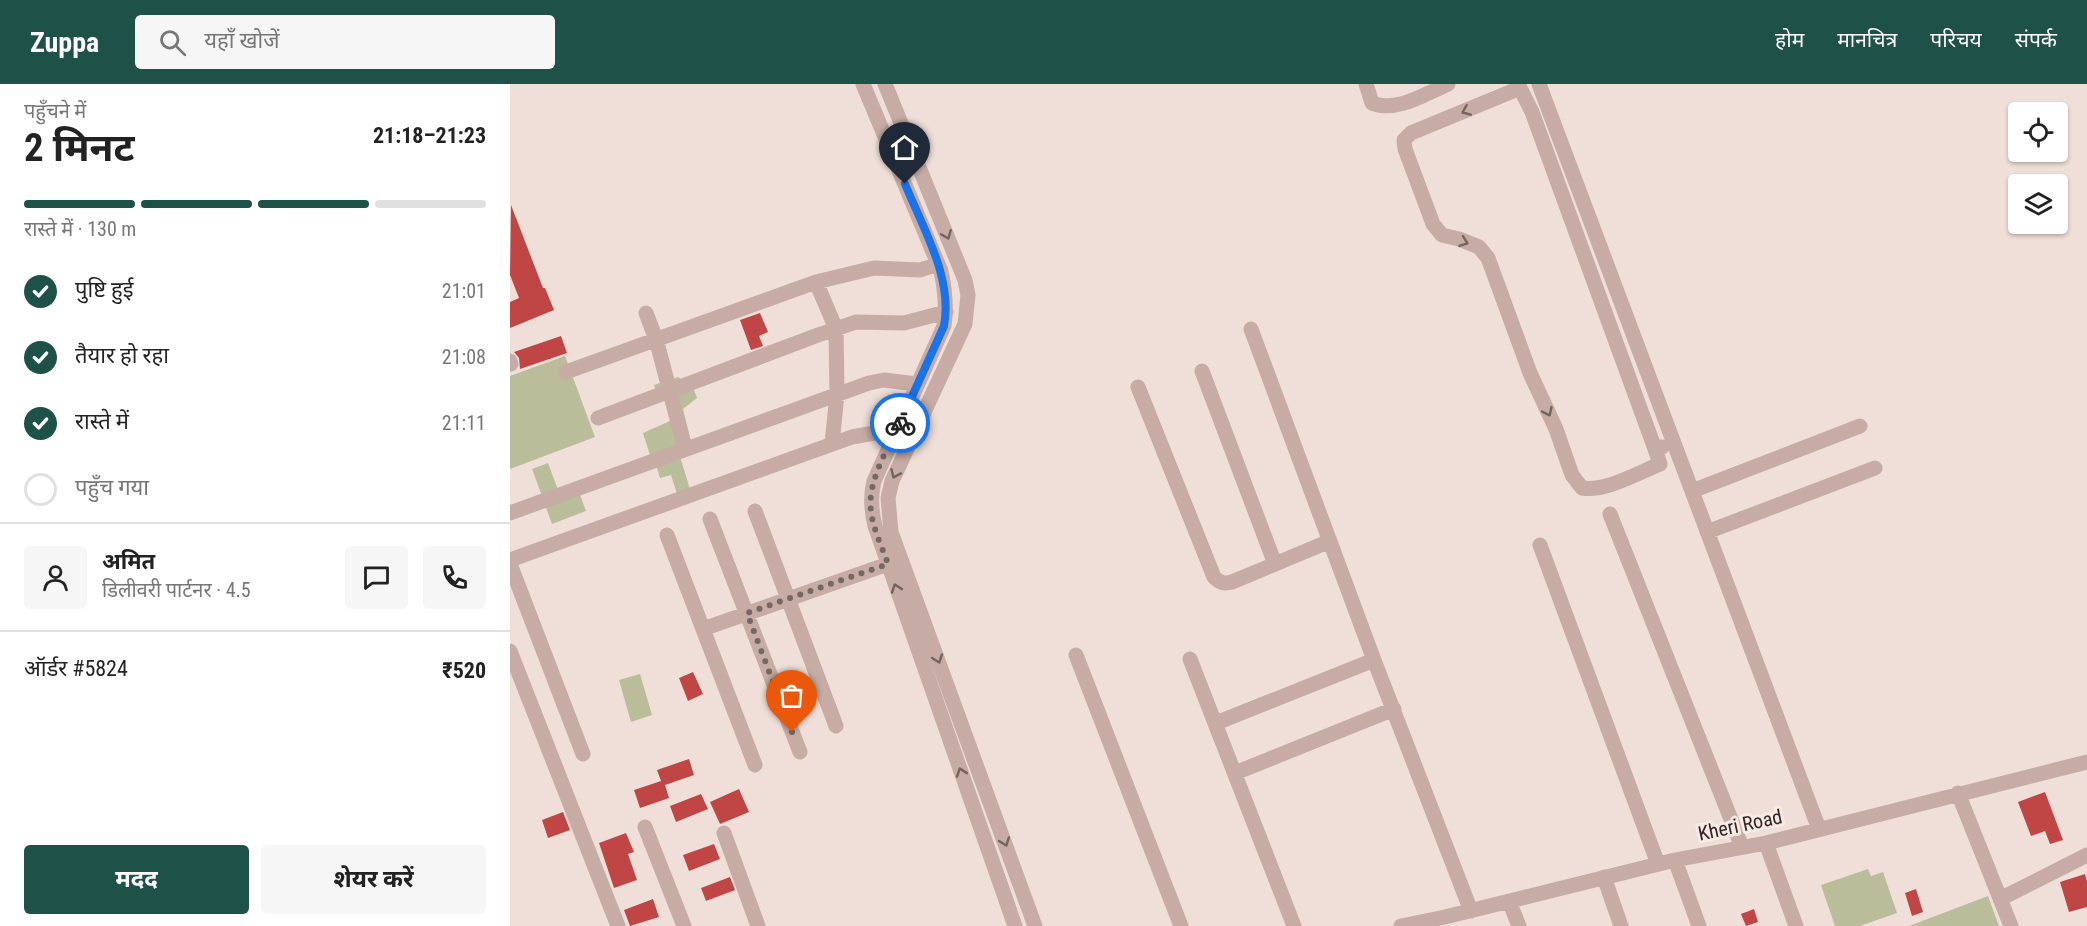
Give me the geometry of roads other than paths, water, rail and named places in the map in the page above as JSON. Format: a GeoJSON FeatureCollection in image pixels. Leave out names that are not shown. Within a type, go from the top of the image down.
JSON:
{"type":"FeatureCollection","features":[{"type":"Feature","properties":{"kind":"street"},"geometry":{"type":"LineString","coordinates":[[863,84],[938,264],[946,294],[944,326],[874,481],[871,510],[1015,926]]}},
{"type":"Feature","properties":{"kind":"street"},"geometry":{"type":"LineString","coordinates":[[885,84],[965,280],[968,295],[965,324],[892,481],[888,498],[891,532],[1035,926]]}},
{"type":"Feature","properties":{"kind":"street"},"geometry":{"type":"LineString","coordinates":[[1366,84],[1372,103],[1382,107],[1395,106],[1448,84]]}},
{"type":"Feature","properties":{"kind":"street"},"geometry":{"type":"LineString","coordinates":[[1539,84],[1819,829]]}},
{"type":"Feature","properties":{"kind":"street"},"geometry":{"type":"LineString","coordinates":[[1519,86],[1532,112],[1660,464],[1603,488],[1582,488],[1572,475],[1556,429],[1530,373],[1488,258],[1479,247],[1442,235],[1433,225],[1405,149],[1404,140],[1412,133],[1519,86]]}},
{"type":"Feature","properties":{"kind":"street"},"geometry":{"type":"LineString","coordinates":[[566,372],[816,282],[874,268],[920,270],[938,264]]}},
{"type":"Feature","properties":{"kind":"street"},"geometry":{"type":"LineString","coordinates":[[816,282],[836,329],[837,394],[832,444]]}},
{"type":"Feature","properties":{"kind":"street"},"geometry":{"type":"LineString","coordinates":[[598,418],[856,322],[904,323],[946,312]]}},
{"type":"Feature","properties":{"kind":"street"},"geometry":{"type":"LineString","coordinates":[[646,313],[656,339],[685,449]]}},
{"type":"Feature","properties":{"kind":"street"},"geometry":{"type":"LineString","coordinates":[[1251,329],[1374,660],[1471,910]]}},
{"type":"Feature","properties":{"kind":"street"},"geometry":{"type":"LineString","coordinates":[[1202,371],[1275,564]]}},
{"type":"Feature","properties":{"kind":"street"},"geometry":{"type":"LineString","coordinates":[[510,513],[869,383],[884,380],[917,384]]}},
{"type":"Feature","properties":{"kind":"street"},"geometry":{"type":"LineString","coordinates":[[1138,387],[1214,577],[1219,582],[1226,584],[1330,541]]}},
{"type":"Feature","properties":{"kind":"street"},"geometry":{"type":"LineString","coordinates":[[1692,491],[1860,426]]}},
{"type":"Feature","properties":{"kind":"street"},"geometry":{"type":"LineString","coordinates":[[583,754],[510,562],[852,437],[897,429]]}},
{"type":"Feature","properties":{"kind":"street"},"geometry":{"type":"LineString","coordinates":[[1656,452],[1674,443]]}},
{"type":"Feature","properties":{"kind":"street"},"geometry":{"type":"LineString","coordinates":[[1707,532],[1875,468]]}},
{"type":"Feature","properties":{"kind":"street"},"geometry":{"type":"LineString","coordinates":[[754,511],[836,726]]}},
{"type":"Feature","properties":{"kind":"street"},"geometry":{"type":"LineString","coordinates":[[1610,513],[1742,847]]}},
{"type":"Feature","properties":{"kind":"street"},"geometry":{"type":"LineString","coordinates":[[710,519],[800,752]]}},
{"type":"Feature","properties":{"kind":"street"},"geometry":{"type":"LineString","coordinates":[[667,535],[755,765]]}},
{"type":"Feature","properties":{"kind":"street"},"geometry":{"type":"LineString","coordinates":[[1539,545],[1658,864]]}},
{"type":"Feature","properties":{"kind":"street"},"geometry":{"type":"LineString","coordinates":[[703,629],[888,564]]}},
{"type":"Feature","properties":{"kind":"street"},"geometry":{"type":"LineString","coordinates":[[510,651],[618,926]]}},
{"type":"Feature","properties":{"kind":"street"},"geometry":{"type":"LineString","coordinates":[[1076,655],[1181,926]]}},
{"type":"Feature","properties":{"kind":"street"},"geometry":{"type":"LineString","coordinates":[[1190,659],[1294,926]]}},
{"type":"Feature","properties":{"kind":"street"},"geometry":{"type":"LineString","coordinates":[[1216,723],[1374,660]]}},
{"type":"Feature","properties":{"kind":"street"},"geometry":{"type":"LineString","coordinates":[[1235,773],[1394,709]]}},
{"type":"Feature","properties":{"kind":"street","name":"Kheri Road"},"geometry":{"type":"LineString","coordinates":[[1401,926],[1447,922],[1471,910],[1675,860],[1766,843],[2087,762]]}},
{"type":"Feature","properties":{"kind":"street"},"geometry":{"type":"LineString","coordinates":[[1958,793],[2011,926]]}},
{"type":"Feature","properties":{"kind":"street"},"geometry":{"type":"LineString","coordinates":[[645,827],[684,926]]}},
{"type":"Feature","properties":{"kind":"street"},"geometry":{"type":"LineString","coordinates":[[724,833],[758,926]]}},
{"type":"Feature","properties":{"kind":"street"},"geometry":{"type":"LineString","coordinates":[[1766,843],[1796,926]]}},
{"type":"Feature","properties":{"kind":"street"},"geometry":{"type":"LineString","coordinates":[[2000,899],[2087,855]]}},
{"type":"Feature","properties":{"kind":"street"},"geometry":{"type":"LineString","coordinates":[[1675,860],[1699,926]]}},
{"type":"Feature","properties":{"kind":"street"},"geometry":{"type":"LineString","coordinates":[[1604,878],[1621,926]]}},
{"type":"Feature","properties":{"kind":"street"},"geometry":{"type":"LineString","coordinates":[[1509,901],[1519,926]]}}]}
